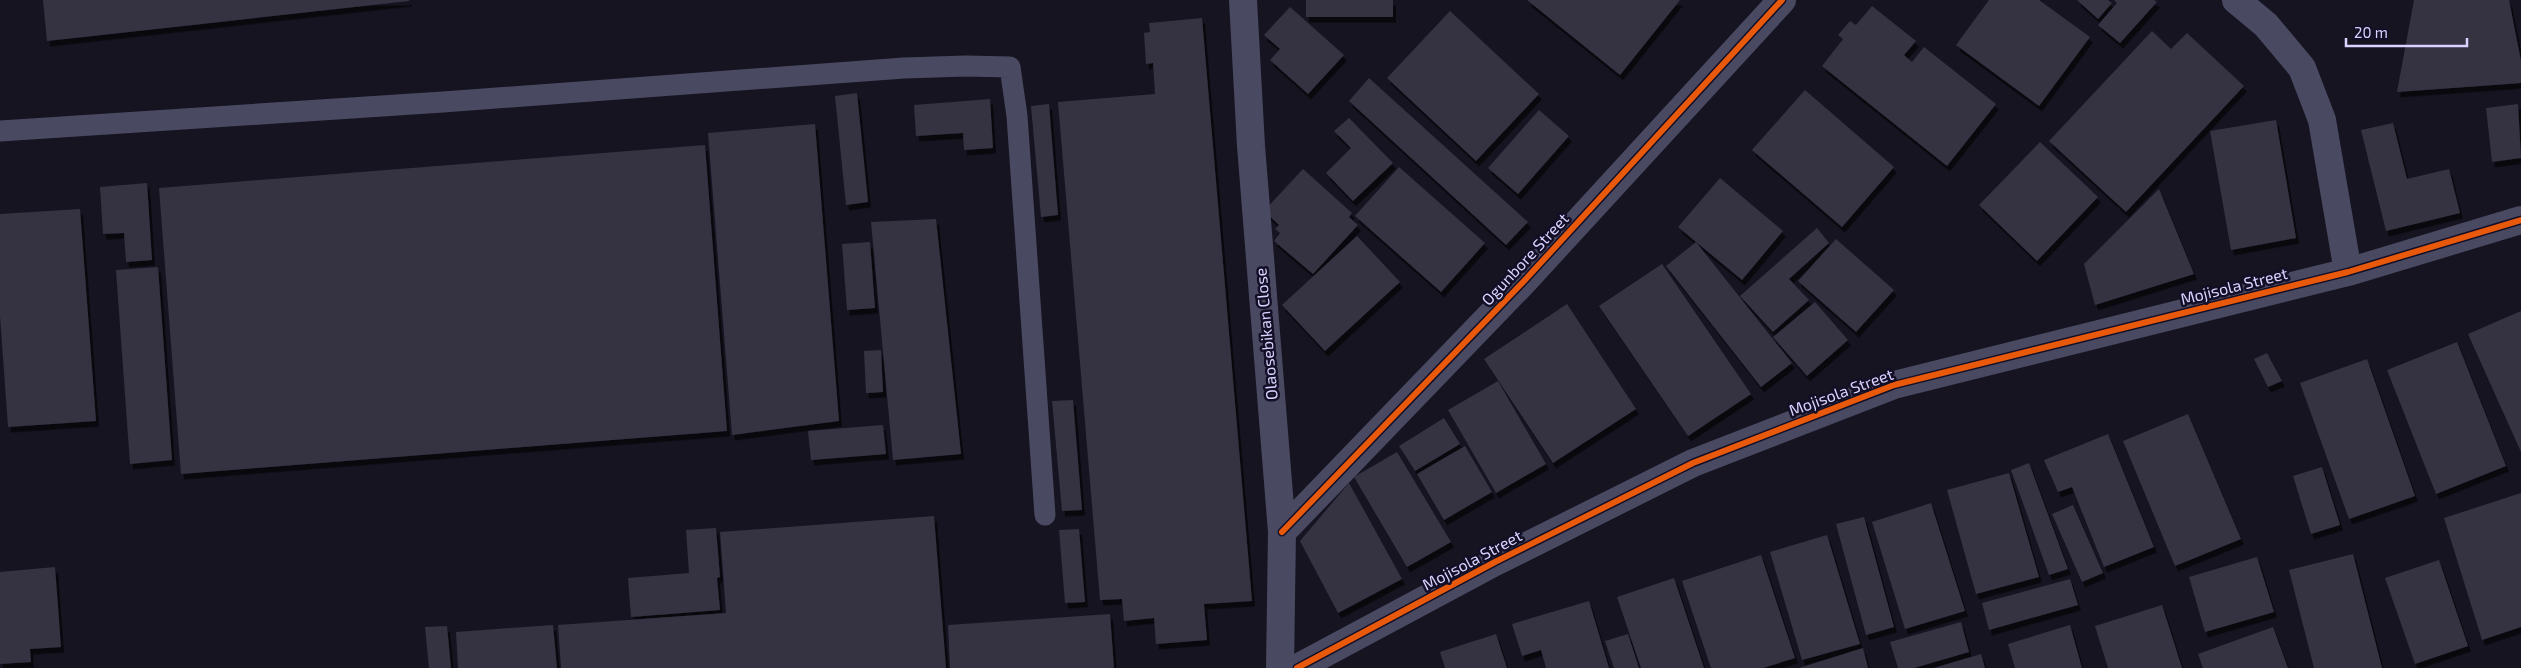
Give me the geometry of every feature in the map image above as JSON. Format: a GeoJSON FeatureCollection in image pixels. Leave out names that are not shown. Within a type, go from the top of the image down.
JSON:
{"type":"FeatureCollection","features":[{"type":"Feature","properties":{"kind":"street","name":"Olaosebikan Close"},"geometry":{"type":"LineString","coordinates":[[1243,0],[1251,146],[1282,532],[1280,668]]}},
{"type":"Feature","properties":{"kind":"street","name":"Ogunbore Street"},"geometry":{"type":"LineString","coordinates":[[1282,532],[1524,281],[1782,0]]}},
{"type":"Feature","properties":{"kind":"street"},"geometry":{"type":"LineString","coordinates":[[2236,0],[2266,25],[2302,68],[2322,120],[2348,272]]}},
{"type":"Feature","properties":{"kind":"street","name":"Mojisola Street"},"geometry":{"type":"LineString","coordinates":[[1297,668],[1495,562],[1693,463],[1894,385],[2348,272],[2521,220]]}},
{"type":"Feature","properties":{"kind":"lane"},"geometry":{"type":"LineString","coordinates":[[0,131],[444,102],[904,68],[1010,67],[1017,116],[1045,515]]}},
{"type":"Feature","properties":{"kind":"building"},"geometry":{"type":"Polygon","coordinates":[[[43,0],[409,0],[409,1],[47,41],[43,0]]]}},
{"type":"Feature","properties":{"kind":"building"},"geometry":{"type":"Polygon","coordinates":[[[1306,0],[1393,0],[1393,17],[1306,17],[1306,0]]]}},
{"type":"Feature","properties":{"kind":"building"},"geometry":{"type":"Polygon","coordinates":[[[1527,0],[1680,0],[1620,75],[1527,0]]]}},
{"type":"Feature","properties":{"kind":"building"},"geometry":{"type":"Polygon","coordinates":[[[1989,0],[2039,0],[2090,37],[2039,106],[1956,45],[1989,0]]]}},
{"type":"Feature","properties":{"kind":"building"},"geometry":{"type":"Polygon","coordinates":[[[2077,0],[2108,0],[2112,3],[2098,19],[2077,0]]]}},
{"type":"Feature","properties":{"kind":"building"},"geometry":{"type":"Polygon","coordinates":[[[2114,0],[2154,0],[2157,2],[2120,43],[2098,25],[2117,3],[2114,0]]]}},
{"type":"Feature","properties":{"kind":"building"},"geometry":{"type":"Polygon","coordinates":[[[2414,0],[2509,0],[2521,61],[2521,83],[2397,92],[2414,0]]]}},
{"type":"Feature","properties":{"kind":"building"},"geometry":{"type":"Polygon","coordinates":[[[1872,6],[1916,41],[1904,55],[1912,62],[1924,47],[1996,104],[1947,166],[1822,66],[1843,39],[1838,35],[1850,21],[1856,25],[1872,6]]]}},
{"type":"Feature","properties":{"kind":"building"},"geometry":{"type":"Polygon","coordinates":[[[1290,7],[1344,55],[1308,94],[1270,60],[1280,49],[1264,35],[1290,7]]]}},
{"type":"Feature","properties":{"kind":"building"},"geometry":{"type":"Polygon","coordinates":[[[1450,11],[1539,94],[1476,161],[1387,78],[1450,11]]]}},
{"type":"Feature","properties":{"kind":"building"},"geometry":{"type":"Polygon","coordinates":[[[1202,18],[1252,601],[1204,604],[1207,640],[1156,644],[1154,618],[1124,621],[1122,599],[1100,600],[1058,102],[1155,94],[1153,63],[1146,64],[1144,33],[1150,32],[1149,23],[1202,18]]]}},
{"type":"Feature","properties":{"kind":"building"},"geometry":{"type":"Polygon","coordinates":[[[2152,31],[2171,49],[2187,33],[2244,86],[2126,212],[2049,141],[2152,31]]]}},
{"type":"Feature","properties":{"kind":"building"},"geometry":{"type":"Polygon","coordinates":[[[1369,78],[1528,222],[1506,245],[1349,101],[1369,78]]]}},
{"type":"Feature","properties":{"kind":"building"},"geometry":{"type":"Polygon","coordinates":[[[1805,90],[1894,167],[1842,227],[1752,150],[1805,90]]]}},
{"type":"Feature","properties":{"kind":"building"},"geometry":{"type":"Polygon","coordinates":[[[857,93],[868,202],[846,205],[835,96],[857,93]]]}},
{"type":"Feature","properties":{"kind":"building"},"geometry":{"type":"Polygon","coordinates":[[[990,99],[993,148],[964,150],[963,133],[916,136],[914,105],[990,99]]]}},
{"type":"Feature","properties":{"kind":"building"},"geometry":{"type":"Polygon","coordinates":[[[1049,104],[1058,215],[1041,217],[1031,106],[1049,104]]]}},
{"type":"Feature","properties":{"kind":"building"},"geometry":{"type":"Polygon","coordinates":[[[2518,104],[2521,158],[2492,162],[2486,108],[2518,104]]]}},
{"type":"Feature","properties":{"kind":"building"},"geometry":{"type":"Polygon","coordinates":[[[1539,110],[1569,136],[1518,194],[1488,168],[1539,110]]]}},
{"type":"Feature","properties":{"kind":"building"},"geometry":{"type":"Polygon","coordinates":[[[1349,118],[1393,163],[1353,201],[1326,173],[1351,148],[1334,131],[1349,118]]]}},
{"type":"Feature","properties":{"kind":"building"},"geometry":{"type":"Polygon","coordinates":[[[2276,120],[2296,238],[2231,250],[2210,131],[2276,120]]]}},
{"type":"Feature","properties":{"kind":"building"},"geometry":{"type":"Polygon","coordinates":[[[2393,123],[2407,179],[2449,169],[2460,213],[2386,231],[2361,130],[2393,123]]]}},
{"type":"Feature","properties":{"kind":"building"},"geometry":{"type":"Polygon","coordinates":[[[815,124],[839,421],[732,435],[708,133],[815,124]]]}},
{"type":"Feature","properties":{"kind":"building"},"geometry":{"type":"Polygon","coordinates":[[[2040,142],[2098,197],[2037,261],[1979,205],[2040,142]]]}},
{"type":"Feature","properties":{"kind":"building"},"geometry":{"type":"Polygon","coordinates":[[[705,145],[727,431],[181,474],[159,188],[705,145]]]}},
{"type":"Feature","properties":{"kind":"building"},"geometry":{"type":"Polygon","coordinates":[[[1399,167],[1485,243],[1441,292],[1355,216],[1399,167]]]}},
{"type":"Feature","properties":{"kind":"building"},"geometry":{"type":"Polygon","coordinates":[[[1303,169],[1352,213],[1349,217],[1358,225],[1313,274],[1274,241],[1280,233],[1275,229],[1279,225],[1264,211],[1303,169]]]}},
{"type":"Feature","properties":{"kind":"building"},"geometry":{"type":"Polygon","coordinates":[[[1720,178],[1783,231],[1742,280],[1678,227],[1720,178]]]}},
{"type":"Feature","properties":{"kind":"building"},"geometry":{"type":"Polygon","coordinates":[[[147,183],[152,260],[126,262],[124,233],[103,234],[100,187],[147,183]]]}},
{"type":"Feature","properties":{"kind":"building"},"geometry":{"type":"Polygon","coordinates":[[[2159,189],[2194,274],[2095,305],[2084,264],[2159,189]]]}},
{"type":"Feature","properties":{"kind":"building"},"geometry":{"type":"Polygon","coordinates":[[[80,209],[96,421],[8,427],[0,316],[0,214],[80,209]]]}},
{"type":"Feature","properties":{"kind":"building"},"geometry":{"type":"Polygon","coordinates":[[[936,219],[961,454],[893,460],[871,222],[936,219]]]}},
{"type":"Feature","properties":{"kind":"building"},"geometry":{"type":"Polygon","coordinates":[[[1817,228],[1829,243],[1789,279],[1809,300],[1773,332],[1740,296],[1817,228]]]}},
{"type":"Feature","properties":{"kind":"building"},"geometry":{"type":"Polygon","coordinates":[[[1357,236],[1400,282],[1325,351],[1282,305],[1357,236]]]}},
{"type":"Feature","properties":{"kind":"building"},"geometry":{"type":"Polygon","coordinates":[[[1836,239],[1894,290],[1856,332],[1798,281],[1836,239]]]}},
{"type":"Feature","properties":{"kind":"building"},"geometry":{"type":"Polygon","coordinates":[[[870,242],[875,308],[847,310],[842,244],[870,242]]]}},
{"type":"Feature","properties":{"kind":"building"},"geometry":{"type":"Polygon","coordinates":[[[1696,242],[1792,363],[1761,387],[1666,266],[1696,242]]]}},
{"type":"Feature","properties":{"kind":"building"},"geometry":{"type":"Polygon","coordinates":[[[1662,264],[1751,394],[1688,436],[1599,306],[1662,264]]]}},
{"type":"Feature","properties":{"kind":"building"},"geometry":{"type":"Polygon","coordinates":[[[158,267],[172,460],[130,464],[116,270],[158,267]]]}},
{"type":"Feature","properties":{"kind":"building"},"geometry":{"type":"Polygon","coordinates":[[[1815,302],[1848,340],[1807,376],[1773,337],[1815,302]]]}},
{"type":"Feature","properties":{"kind":"building"},"geometry":{"type":"Polygon","coordinates":[[[1567,304],[1636,409],[1553,463],[1484,359],[1567,304]]]}},
{"type":"Feature","properties":{"kind":"building"},"geometry":{"type":"Polygon","coordinates":[[[2521,311],[2521,452],[2468,334],[2521,311]]]}},
{"type":"Feature","properties":{"kind":"building"},"geometry":{"type":"Polygon","coordinates":[[[2457,342],[2506,466],[2436,494],[2387,370],[2457,342]]]}},
{"type":"Feature","properties":{"kind":"building"},"geometry":{"type":"Polygon","coordinates":[[[881,350],[883,392],[866,393],[864,351],[881,350]]]}},
{"type":"Feature","properties":{"kind":"building"},"geometry":{"type":"Polygon","coordinates":[[[2267,353],[2282,381],[2268,387],[2254,359],[2267,353]]]}},
{"type":"Feature","properties":{"kind":"building"},"geometry":{"type":"Polygon","coordinates":[[[2367,359],[2415,496],[2349,519],[2300,383],[2367,359]]]}},
{"type":"Feature","properties":{"kind":"building"},"geometry":{"type":"Polygon","coordinates":[[[1498,381],[1546,464],[1496,493],[1448,410],[1498,381]]]}},
{"type":"Feature","properties":{"kind":"building"},"geometry":{"type":"Polygon","coordinates":[[[1073,400],[1082,510],[1062,511],[1052,401],[1073,400]]]}},
{"type":"Feature","properties":{"kind":"building"},"geometry":{"type":"Polygon","coordinates":[[[2188,414],[2241,539],[2175,566],[2123,441],[2188,414]]]}},
{"type":"Feature","properties":{"kind":"building"},"geometry":{"type":"Polygon","coordinates":[[[1444,418],[1460,444],[1415,471],[1399,446],[1444,418]]]}},
{"type":"Feature","properties":{"kind":"building"},"geometry":{"type":"Polygon","coordinates":[[[883,425],[886,454],[811,460],[808,431],[883,425]]]}},
{"type":"Feature","properties":{"kind":"building"},"geometry":{"type":"Polygon","coordinates":[[[2108,434],[2154,547],[2104,567],[2072,487],[2058,492],[2044,460],[2108,434]]]}},
{"type":"Feature","properties":{"kind":"building"},"geometry":{"type":"Polygon","coordinates":[[[1465,446],[1492,492],[1444,520],[1417,474],[1465,446]]]}},
{"type":"Feature","properties":{"kind":"building"},"geometry":{"type":"Polygon","coordinates":[[[1397,452],[1451,542],[1407,567],[1354,477],[1397,452]]]}},
{"type":"Feature","properties":{"kind":"building"},"geometry":{"type":"Polygon","coordinates":[[[2029,463],[2068,569],[2049,575],[2011,470],[2029,463]]]}},
{"type":"Feature","properties":{"kind":"building"},"geometry":{"type":"Polygon","coordinates":[[[2322,467],[2340,525],[2311,534],[2293,476],[2322,467]]]}},
{"type":"Feature","properties":{"kind":"building"},"geometry":{"type":"Polygon","coordinates":[[[2009,473],[2039,577],[1976,594],[1947,490],[2009,473]]]}},
{"type":"Feature","properties":{"kind":"building"},"geometry":{"type":"Polygon","coordinates":[[[1349,483],[1402,579],[1338,613],[1300,541],[1349,483]]]}},
{"type":"Feature","properties":{"kind":"building"},"geometry":{"type":"Polygon","coordinates":[[[2521,493],[2521,627],[2482,640],[2444,518],[2521,493]]]}},
{"type":"Feature","properties":{"kind":"building"},"geometry":{"type":"Polygon","coordinates":[[[1931,503],[1965,611],[1905,629],[1872,522],[1931,503]]]}},
{"type":"Feature","properties":{"kind":"building"},"geometry":{"type":"Polygon","coordinates":[[[2073,505],[2103,573],[2082,582],[2052,514],[2073,505]]]}},
{"type":"Feature","properties":{"kind":"building"},"geometry":{"type":"Polygon","coordinates":[[[934,516],[946,668],[561,668],[558,625],[726,613],[720,532],[934,516]]]}},
{"type":"Feature","properties":{"kind":"building"},"geometry":{"type":"Polygon","coordinates":[[[1864,517],[1894,627],[1866,635],[1836,524],[1864,517]]]}},
{"type":"Feature","properties":{"kind":"building"},"geometry":{"type":"Polygon","coordinates":[[[716,528],[720,577],[717,578],[720,610],[631,617],[628,578],[689,573],[686,530],[716,528]]]}},
{"type":"Feature","properties":{"kind":"building"},"geometry":{"type":"Polygon","coordinates":[[[1079,529],[1085,602],[1065,603],[1059,530],[1079,529]]]}},
{"type":"Feature","properties":{"kind":"building"},"geometry":{"type":"Polygon","coordinates":[[[1827,535],[1860,644],[1802,660],[1770,552],[1827,535]]]}},
{"type":"Feature","properties":{"kind":"building"},"geometry":{"type":"Polygon","coordinates":[[[2353,554],[2382,668],[2314,668],[2289,570],[2353,554]]]}},
{"type":"Feature","properties":{"kind":"building"},"geometry":{"type":"Polygon","coordinates":[[[1761,555],[1795,658],[1763,668],[1711,668],[1682,581],[1761,555]]]}},
{"type":"Feature","properties":{"kind":"building"},"geometry":{"type":"Polygon","coordinates":[[[2257,557],[2274,612],[2205,632],[2189,577],[2257,557]]]}},
{"type":"Feature","properties":{"kind":"building"},"geometry":{"type":"Polygon","coordinates":[[[2439,560],[2468,646],[2415,664],[2385,578],[2439,560]]]}},
{"type":"Feature","properties":{"kind":"building"},"geometry":{"type":"Polygon","coordinates":[[[55,567],[61,647],[30,649],[31,662],[0,664],[0,572],[55,567]]]}},
{"type":"Feature","properties":{"kind":"building"},"geometry":{"type":"Polygon","coordinates":[[[1674,578],[1704,668],[1641,668],[1617,597],[1674,578]]]}},
{"type":"Feature","properties":{"kind":"building"},"geometry":{"type":"Polygon","coordinates":[[[2070,579],[2078,605],[1989,630],[1982,603],[2070,579]]]}},
{"type":"Feature","properties":{"kind":"building"},"geometry":{"type":"Polygon","coordinates":[[[1589,601],[1609,668],[1546,668],[1541,650],[1522,656],[1512,624],[1589,601]]]}},
{"type":"Feature","properties":{"kind":"building"},"geometry":{"type":"Polygon","coordinates":[[[2162,605],[2182,668],[2108,668],[2095,626],[2162,605]]]}},
{"type":"Feature","properties":{"kind":"building"},"geometry":{"type":"Polygon","coordinates":[[[1110,614],[1114,668],[950,668],[948,625],[1110,614]]]}},
{"type":"Feature","properties":{"kind":"building"},"geometry":{"type":"Polygon","coordinates":[[[1961,622],[1969,652],[1914,668],[1898,668],[1890,642],[1961,622]]]}},
{"type":"Feature","properties":{"kind":"building"},"geometry":{"type":"Polygon","coordinates":[[[553,625],[557,668],[458,668],[456,632],[553,625]]]}},
{"type":"Feature","properties":{"kind":"building"},"geometry":{"type":"Polygon","coordinates":[[[2070,625],[2082,668],[2015,668],[2008,644],[2070,625]]]}},
{"type":"Feature","properties":{"kind":"building"},"geometry":{"type":"Polygon","coordinates":[[[447,626],[451,668],[429,668],[425,627],[447,626]]]}},
{"type":"Feature","properties":{"kind":"building"},"geometry":{"type":"Polygon","coordinates":[[[2273,627],[2288,668],[2203,668],[2198,654],[2273,627]]]}},
{"type":"Feature","properties":{"kind":"building"},"geometry":{"type":"Polygon","coordinates":[[[1496,634],[1507,668],[1445,668],[1440,652],[1496,634]]]}},
{"type":"Feature","properties":{"kind":"building"},"geometry":{"type":"Polygon","coordinates":[[[1628,634],[1639,668],[1614,668],[1605,641],[1628,634]]]}},
{"type":"Feature","properties":{"kind":"building"},"geometry":{"type":"Polygon","coordinates":[[[1863,648],[1868,668],[1799,668],[1863,648]]]}},
{"type":"Feature","properties":{"kind":"building"},"geometry":{"type":"Polygon","coordinates":[[[1981,654],[1985,668],[1934,668],[1981,654]]]}},
{"type":"Feature","properties":{"kind":"cycle path"},"geometry":{"type":"LineString","coordinates":[[1282,532],[1524,281],[1782,0]]}},
{"type":"Feature","properties":{"kind":"cycle path"},"geometry":{"type":"LineString","coordinates":[[1297,668],[1495,562],[1693,463],[1894,385],[2348,272],[2521,220]]}}]}
